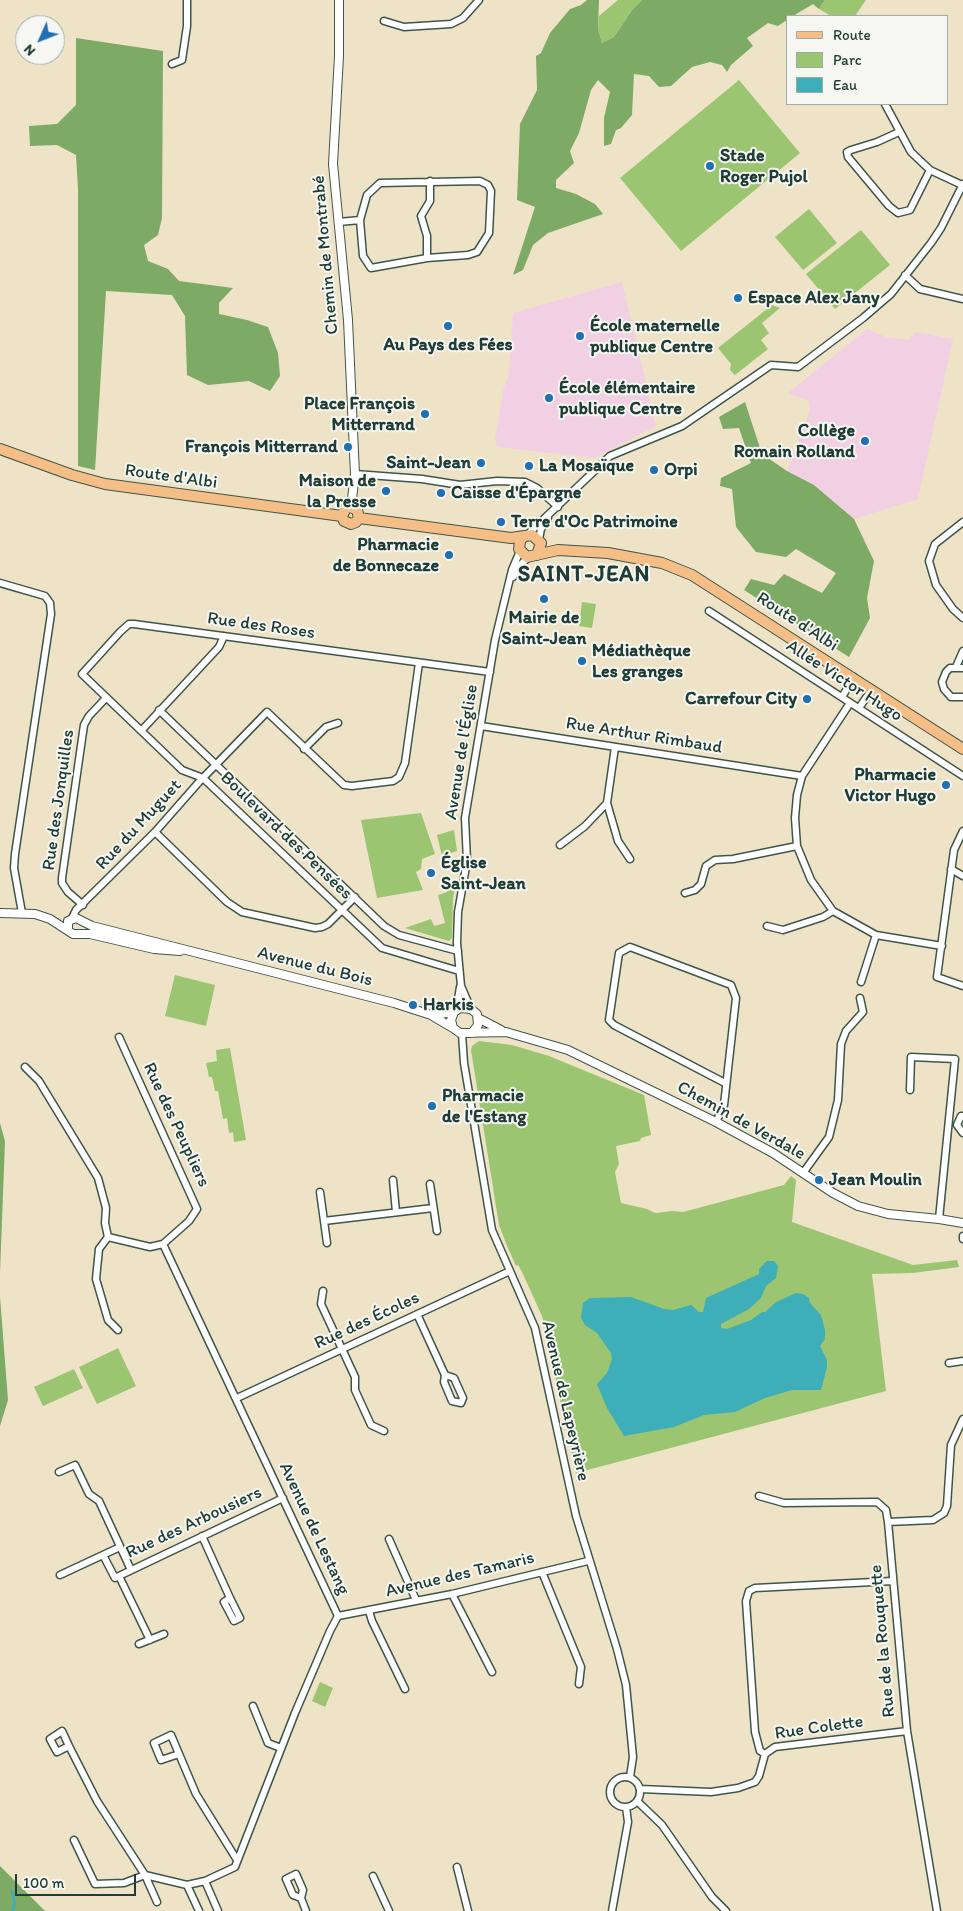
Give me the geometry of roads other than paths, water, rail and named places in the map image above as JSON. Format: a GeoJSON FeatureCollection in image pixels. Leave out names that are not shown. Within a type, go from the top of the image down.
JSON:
{"type":"FeatureCollection","features":[{"type":"Feature","properties":{"kind":"main road","name":"Route d'Albi"},"geometry":{"type":"LineString","coordinates":[[0,449],[88,481],[342,516]]}},
{"type":"Feature","properties":{"kind":"main road"},"geometry":{"type":"LineString","coordinates":[[352,507],[357,510],[359,518],[351,524],[346,523],[342,516],[346,508],[352,507]]}},
{"type":"Feature","properties":{"kind":"main road"},"geometry":{"type":"LineString","coordinates":[[359,518],[466,532],[532,535],[539,540],[541,548],[533,556],[510,545],[417,526]]}},
{"type":"Feature","properties":{"kind":"main road"},"geometry":{"type":"LineString","coordinates":[[520,550],[520,541],[525,536]]}},
{"type":"Feature","properties":{"kind":"main road","name":"Route d'Albi"},"geometry":{"type":"LineString","coordinates":[[539,540],[642,558],[692,575],[854,677],[963,749]]}},
{"type":"Feature","properties":{"kind":"main road","name":"Route d'Albi"},"geometry":{"type":"LineString","coordinates":[[533,556],[558,550],[601,552]]}},
{"type":"Feature","properties":{"kind":"street"},"geometry":{"type":"LineString","coordinates":[[172,64],[182,60],[187,26],[187,0]]}},
{"type":"Feature","properties":{"kind":"street","name":"Chemin de Montrabé"},"geometry":{"type":"LineString","coordinates":[[339,0],[340,56],[333,164],[348,320],[354,474],[352,507]]}},
{"type":"Feature","properties":{"kind":"street"},"geometry":{"type":"LineString","coordinates":[[384,21],[404,26],[451,24],[459,21],[479,0]]}},
{"type":"Feature","properties":{"kind":"street"},"geometry":{"type":"LineString","coordinates":[[525,536],[548,517],[605,460],[616,452],[682,426],[771,365],[792,368],[803,364],[883,302],[941,228],[963,184],[930,170],[911,152],[886,105]]}},
{"type":"Feature","properties":{"kind":"street"},"geometry":{"type":"LineString","coordinates":[[899,132],[878,142],[851,150],[847,152],[848,157],[889,206],[898,213],[910,210],[930,170]]}},
{"type":"Feature","properties":{"kind":"street"},"geometry":{"type":"LineString","coordinates":[[394,181],[430,181],[483,182],[490,188],[489,233],[477,252],[468,255],[427,258],[372,268],[363,256],[360,220],[367,196],[377,185],[394,181]]}},
{"type":"Feature","properties":{"kind":"street"},"geometry":{"type":"LineString","coordinates":[[427,258],[427,236],[421,216],[430,201],[430,181]]}},
{"type":"Feature","properties":{"kind":"street"},"geometry":{"type":"LineString","coordinates":[[339,222],[360,220]]}},
{"type":"Feature","properties":{"kind":"street"},"geometry":{"type":"LineString","coordinates":[[905,275],[920,288],[963,298]]}},
{"type":"Feature","properties":{"kind":"street"},"geometry":{"type":"LineString","coordinates":[[354,474],[428,480],[460,486],[497,481],[525,482],[537,488],[558,507]]}},
{"type":"Feature","properties":{"kind":"street"},"geometry":{"type":"LineString","coordinates":[[539,540],[541,529],[548,521],[548,517]]}},
{"type":"Feature","properties":{"kind":"street"},"geometry":{"type":"LineString","coordinates":[[963,522],[935,544],[929,561],[936,585],[953,609],[963,618]]}},
{"type":"Feature","properties":{"kind":"street","name":"Avenue de l'Église"},"geometry":{"type":"LineString","coordinates":[[455,1012],[460,986],[458,912],[466,861],[465,818],[495,640],[508,584],[520,550]]}},
{"type":"Feature","properties":{"kind":"street","name":"Avenue de l'Église"},"geometry":{"type":"LineString","coordinates":[[508,584],[519,566],[533,556]]}},
{"type":"Feature","properties":{"kind":"street"},"geometry":{"type":"LineString","coordinates":[[0,582],[45,596],[50,603],[51,614],[15,854],[14,868],[24,913]]}},
{"type":"Feature","properties":{"kind":"street","name":"Allée Victor Hugo"},"geometry":{"type":"LineString","coordinates":[[709,612],[963,776]]}},
{"type":"Feature","properties":{"kind":"street","name":"Rue des Roses"},"geometry":{"type":"LineString","coordinates":[[106,698],[82,674],[129,624],[490,672]]}},
{"type":"Feature","properties":{"kind":"street"},"geometry":{"type":"LineString","coordinates":[[141,731],[219,648],[224,636]]}},
{"type":"Feature","properties":{"kind":"street"},"geometry":{"type":"LineString","coordinates":[[963,651],[959,667],[946,672],[943,676],[944,690],[951,697],[963,697]]}},
{"type":"Feature","properties":{"kind":"street"},"geometry":{"type":"LineString","coordinates":[[338,723],[326,727],[304,749],[344,785],[352,786],[393,781],[399,777],[406,763],[419,663]]}},
{"type":"Feature","properties":{"kind":"street"},"geometry":{"type":"LineString","coordinates":[[842,697],[854,677]]}},
{"type":"Feature","properties":{"kind":"street"},"geometry":{"type":"LineString","coordinates":[[859,708],[872,689]]}},
{"type":"Feature","properties":{"kind":"street","name":"Boulevard des Pensées"},"geometry":{"type":"LineString","coordinates":[[106,698],[182,770],[203,778],[382,948],[459,971]]}},
{"type":"Feature","properties":{"kind":"street","name":"Rue des Jonquilles"},"geometry":{"type":"LineString","coordinates":[[83,905],[68,892],[62,883],[62,878],[84,725],[89,716],[106,698]]}},
{"type":"Feature","properties":{"kind":"street"},"geometry":{"type":"LineString","coordinates":[[850,703],[802,776],[797,795],[795,818],[797,846],[811,880],[833,911],[876,935],[942,946]]}},
{"type":"Feature","properties":{"kind":"street","name":"Boulevard des Pensées"},"geometry":{"type":"LineString","coordinates":[[159,710],[391,931],[458,952]]}},
{"type":"Feature","properties":{"kind":"street","name":"Rue du Muguet"},"geometry":{"type":"LineString","coordinates":[[75,919],[83,905],[155,832],[203,778],[267,712],[304,749]]}},
{"type":"Feature","properties":{"kind":"street","name":"Rue Arthur Rimbaud"},"geometry":{"type":"LineString","coordinates":[[480,726],[802,776]]}},
{"type":"Feature","properties":{"kind":"street"},"geometry":{"type":"LineString","coordinates":[[615,747],[607,803],[618,841],[630,860]]}},
{"type":"Feature","properties":{"kind":"street"},"geometry":{"type":"LineString","coordinates":[[560,844],[585,826],[607,803]]}},
{"type":"Feature","properties":{"kind":"street"},"geometry":{"type":"LineString","coordinates":[[963,831],[954,850],[937,977],[963,986]]}},
{"type":"Feature","properties":{"kind":"street"},"geometry":{"type":"LineString","coordinates":[[155,832],[228,902],[242,912],[315,928],[328,924],[355,898]]}},
{"type":"Feature","properties":{"kind":"street"},"geometry":{"type":"LineString","coordinates":[[685,893],[695,890],[701,884],[706,866],[715,860],[733,859],[797,846]]}},
{"type":"Feature","properties":{"kind":"street"},"geometry":{"type":"LineString","coordinates":[[951,869],[963,876]]}},
{"type":"Feature","properties":{"kind":"street"},"geometry":{"type":"LineString","coordinates":[[767,926],[783,930],[833,911]]}},
{"type":"Feature","properties":{"kind":"street"},"geometry":{"type":"LineString","coordinates":[[0,913],[24,913],[50,919],[73,934],[79,932],[82,928],[75,919],[67,923],[68,930]]}},
{"type":"Feature","properties":{"kind":"street","name":"Avenue du Bois"},"geometry":{"type":"LineString","coordinates":[[50,919],[75,919],[170,944],[190,952],[365,995],[431,1015],[453,1028]]}},
{"type":"Feature","properties":{"kind":"street","name":"Avenue du Bois"},"geometry":{"type":"LineString","coordinates":[[79,932],[154,949],[190,952]]}},
{"type":"Feature","properties":{"kind":"street"},"geometry":{"type":"LineString","coordinates":[[861,982],[876,935]]}},
{"type":"Feature","properties":{"kind":"street"},"geometry":{"type":"LineString","coordinates":[[716,1122],[724,1105],[736,998],[731,985],[630,947],[619,953],[610,1020],[614,1025],[726,1083]]}},
{"type":"Feature","properties":{"kind":"street","name":"Avenue de l'Église"},"geometry":{"type":"LineString","coordinates":[[460,986],[472,1009]]}},
{"type":"Feature","properties":{"kind":"street"},"geometry":{"type":"LineString","coordinates":[[803,1173],[829,1136],[838,1100],[842,1044],[846,1031],[863,1012],[860,998]]}},
{"type":"Feature","properties":{"kind":"street"},"geometry":{"type":"LineString","coordinates":[[466,1007],[472,1009],[478,1018],[478,1025],[472,1033],[462,1034],[453,1028],[452,1020],[455,1012],[466,1007]]}},
{"type":"Feature","properties":{"kind":"street","name":"Avenue du Bois"},"geometry":{"type":"LineString","coordinates":[[431,1015],[455,1012]]}},
{"type":"Feature","properties":{"kind":"street","name":"Chemin de Verdale"},"geometry":{"type":"LineString","coordinates":[[478,1018],[506,1032],[568,1050],[716,1122],[773,1153],[844,1200],[873,1212],[939,1219],[963,1224]]}},
{"type":"Feature","properties":{"kind":"street","name":"Chemin de Verdale"},"geometry":{"type":"LineString","coordinates":[[472,1033],[506,1032]]}},
{"type":"Feature","properties":{"kind":"street","name":"Avenue de Lapeyrière"},"geometry":{"type":"LineString","coordinates":[[462,1034],[464,1063],[492,1230],[534,1328],[564,1465],[588,1561],[617,1649],[626,1685],[633,1756],[630,1777]]}},
{"type":"Feature","properties":{"kind":"street","name":"Rue des Peupliers"},"geometry":{"type":"LineString","coordinates":[[119,1037],[197,1209],[190,1221],[163,1244]]}},
{"type":"Feature","properties":{"kind":"street"},"geometry":{"type":"LineString","coordinates":[[910,1090],[911,1057],[955,1059],[939,1219]]}},
{"type":"Feature","properties":{"kind":"street"},"geometry":{"type":"LineString","coordinates":[[25,1067],[39,1081],[98,1178],[106,1208],[104,1223],[108,1237]]}},
{"type":"Feature","properties":{"kind":"street"},"geometry":{"type":"LineString","coordinates":[[963,1116],[961,1116],[957,1125],[963,1133]]}},
{"type":"Feature","properties":{"kind":"street"},"geometry":{"type":"LineString","coordinates":[[393,1180],[396,1212]]}},
{"type":"Feature","properties":{"kind":"street"},"geometry":{"type":"LineString","coordinates":[[430,1184],[437,1231]]}},
{"type":"Feature","properties":{"kind":"street"},"geometry":{"type":"LineString","coordinates":[[320,1192],[327,1243]]}},
{"type":"Feature","properties":{"kind":"street"},"geometry":{"type":"LineString","coordinates":[[324,1221],[433,1208]]}},
{"type":"Feature","properties":{"kind":"street"},"geometry":{"type":"LineString","coordinates":[[108,1237],[150,1247],[163,1244]]}},
{"type":"Feature","properties":{"kind":"street"},"geometry":{"type":"LineString","coordinates":[[108,1237],[99,1249],[96,1279],[108,1320],[118,1330]]}},
{"type":"Feature","properties":{"kind":"street","name":"Avenue de Lestang"},"geometry":{"type":"LineString","coordinates":[[163,1244],[338,1616],[281,1748],[238,1860]]}},
{"type":"Feature","properties":{"kind":"street","name":"Rue des Écoles"},"geometry":{"type":"LineString","coordinates":[[237,1398],[510,1271]]}},
{"type":"Feature","properties":{"kind":"street"},"geometry":{"type":"LineString","coordinates":[[323,1291],[321,1304],[356,1376],[354,1390],[371,1425],[384,1430]]}},
{"type":"Feature","properties":{"kind":"street"},"geometry":{"type":"LineString","coordinates":[[417,1314],[445,1375]]}},
{"type":"Feature","properties":{"kind":"street"},"geometry":{"type":"LineString","coordinates":[[949,1363],[963,1361]]}},
{"type":"Feature","properties":{"kind":"street"},"geometry":{"type":"LineString","coordinates":[[759,1496],[784,1503],[877,1502],[886,1510],[888,1522],[933,1520],[944,1513],[947,1506],[951,1445],[963,1419]]}},
{"type":"Feature","properties":{"kind":"street"},"geometry":{"type":"LineString","coordinates":[[59,1472],[75,1465],[89,1494],[99,1501],[131,1570]]}},
{"type":"Feature","properties":{"kind":"street","name":"Rue des Arbousiers"},"geometry":{"type":"LineString","coordinates":[[118,1576],[283,1498]]}},
{"type":"Feature","properties":{"kind":"street","name":"Rue de la Rouquette"},"geometry":{"type":"LineString","coordinates":[[888,1522],[907,1731],[937,1911]]}},
{"type":"Feature","properties":{"kind":"street"},"geometry":{"type":"LineString","coordinates":[[202,1536],[230,1598]]}},
{"type":"Feature","properties":{"kind":"street"},"geometry":{"type":"LineString","coordinates":[[389,1539],[416,1600]]}},
{"type":"Feature","properties":{"kind":"street"},"geometry":{"type":"LineString","coordinates":[[60,1575],[120,1547]]}},
{"type":"Feature","properties":{"kind":"street"},"geometry":{"type":"LineString","coordinates":[[104,1555],[115,1578],[118,1576],[150,1640]]}},
{"type":"Feature","properties":{"kind":"street","name":"Avenue des Tamaris"},"geometry":{"type":"LineString","coordinates":[[338,1616],[452,1594],[588,1561]]}},
{"type":"Feature","properties":{"kind":"street"},"geometry":{"type":"LineString","coordinates":[[542,1572],[581,1667],[579,1684]]}},
{"type":"Feature","properties":{"kind":"street"},"geometry":{"type":"LineString","coordinates":[[765,1754],[760,1751],[755,1732],[746,1601],[749,1591],[755,1588],[893,1581]]}},
{"type":"Feature","properties":{"kind":"street"},"geometry":{"type":"LineString","coordinates":[[452,1594],[492,1672]]}},
{"type":"Feature","properties":{"kind":"street"},"geometry":{"type":"LineString","coordinates":[[369,1611],[405,1690]]}},
{"type":"Feature","properties":{"kind":"street"},"geometry":{"type":"LineString","coordinates":[[139,1644],[164,1634]]}},
{"type":"Feature","properties":{"kind":"street"},"geometry":{"type":"LineString","coordinates":[[253,1706],[268,1743],[281,1748]]}},
{"type":"Feature","properties":{"kind":"street","name":"Rue Colette"},"geometry":{"type":"LineString","coordinates":[[640,1789],[711,1792],[743,1787],[755,1782],[760,1776],[765,1754],[775,1747],[907,1731]]}},
{"type":"Feature","properties":{"kind":"street"},"geometry":{"type":"LineString","coordinates":[[69,1746],[97,1801],[145,1875],[157,1902]]}},
{"type":"Feature","properties":{"kind":"street"},"geometry":{"type":"LineString","coordinates":[[74,1840],[95,1884],[124,1883],[145,1875],[187,1884],[205,1881],[235,1867],[238,1860],[196,1794],[179,1754]]}},
{"type":"Feature","properties":{"kind":"street"},"geometry":{"type":"LineString","coordinates":[[630,1777],[640,1789],[637,1801],[626,1807],[614,1803],[609,1790],[617,1778],[630,1777]]}},
{"type":"Feature","properties":{"kind":"street"},"geometry":{"type":"LineString","coordinates":[[637,1801],[648,1808],[662,1825],[712,1897],[726,1911]]}},
{"type":"Feature","properties":{"kind":"street"},"geometry":{"type":"LineString","coordinates":[[612,1911],[628,1822],[626,1807]]}},
{"type":"Feature","properties":{"kind":"street"},"geometry":{"type":"LineString","coordinates":[[457,1867],[468,1911]]}},
{"type":"Feature","properties":{"kind":"street"},"geometry":{"type":"LineString","coordinates":[[373,1876],[388,1911]]}},
{"type":"Feature","properties":{"kind":"street"},"geometry":{"type":"LineString","coordinates":[[205,1881],[218,1911]]}},
{"type":"Feature","properties":{"kind":"street"},"geometry":{"type":"LineString","coordinates":[[187,1884],[199,1911]]}},
{"type":"Feature","properties":{"kind":"street"},"geometry":{"type":"LineString","coordinates":[[301,1898],[306,1911]]}},
{"type":"Feature","properties":{"kind":"water"},"geometry":{"type":"Polygon","coordinates":[[[767,1261],[774,1261],[778,1266],[776,1278],[766,1286],[761,1298],[749,1309],[721,1324],[721,1328],[727,1329],[751,1320],[765,1312],[776,1302],[796,1293],[803,1294],[809,1298],[810,1303],[821,1315],[825,1330],[825,1339],[820,1346],[827,1360],[827,1367],[821,1390],[792,1390],[765,1398],[735,1412],[704,1415],[674,1427],[624,1436],[607,1408],[597,1384],[607,1373],[612,1359],[611,1353],[597,1333],[585,1325],[581,1318],[583,1303],[590,1298],[631,1297],[664,1309],[673,1310],[691,1305],[699,1312],[703,1312],[706,1298],[759,1274],[759,1269],[767,1261]]]}},
{"type":"Feature","properties":{"kind":"waterway"},"geometry":{"type":"LineString","coordinates":[[12,1891],[15,1905],[12,1911]]}},
{"type":"Feature","properties":{"kind":"place","name":"Stade Roger Pujol"},"geometry":{"type":"Point","coordinates":[710,166]}},
{"type":"Feature","properties":{"kind":"place","name":"Espace Alex Jany"},"geometry":{"type":"Point","coordinates":[738,298]}},
{"type":"Feature","properties":{"kind":"place","name":"Au Pays des Fées"},"geometry":{"type":"Point","coordinates":[448,326]}},
{"type":"Feature","properties":{"kind":"place","name":"École maternelle publique Centre"},"geometry":{"type":"Point","coordinates":[580,336]}},
{"type":"Feature","properties":{"kind":"place","name":"École élémentaire publique Centre"},"geometry":{"type":"Point","coordinates":[549,398]}},
{"type":"Feature","properties":{"kind":"place","name":"Place François Mitterrand"},"geometry":{"type":"Point","coordinates":[425,414]}},
{"type":"Feature","properties":{"kind":"place","name":"Collège Romain Rolland"},"geometry":{"type":"Point","coordinates":[865,441]}},
{"type":"Feature","properties":{"kind":"place","name":"François Mitterrand"},"geometry":{"type":"Point","coordinates":[348,447]}},
{"type":"Feature","properties":{"kind":"place","name":"Saint-Jean"},"geometry":{"type":"Point","coordinates":[481,463]}},
{"type":"Feature","properties":{"kind":"place","name":"La Mosaïque"},"geometry":{"type":"Point","coordinates":[529,466]}},
{"type":"Feature","properties":{"kind":"place","name":"Orpi"},"geometry":{"type":"Point","coordinates":[654,470]}},
{"type":"Feature","properties":{"kind":"place","name":"Maison de la Presse"},"geometry":{"type":"Point","coordinates":[386,491]}},
{"type":"Feature","properties":{"kind":"place","name":"Caisse d'Épargne"},"geometry":{"type":"Point","coordinates":[441,493]}},
{"type":"Feature","properties":{"kind":"place","name":"Terre d'Oc Patrimoine"},"geometry":{"type":"Point","coordinates":[501,522]}},
{"type":"Feature","properties":{"kind":"place","name":"Pharmacie de Bonnecaze"},"geometry":{"type":"Point","coordinates":[449,555]}},
{"type":"Feature","properties":{"kind":"place","name":"Mairie de Saint-Jean"},"geometry":{"type":"Point","coordinates":[544,599]}},
{"type":"Feature","properties":{"kind":"place","name":"Médiathèque Les granges"},"geometry":{"type":"Point","coordinates":[582,661]}},
{"type":"Feature","properties":{"kind":"place","name":"Carrefour City"},"geometry":{"type":"Point","coordinates":[807,699]}},
{"type":"Feature","properties":{"kind":"place","name":"Pharmacie Victor Hugo"},"geometry":{"type":"Point","coordinates":[946,785]}},
{"type":"Feature","properties":{"kind":"place","name":"Église Saint-Jean"},"geometry":{"type":"Point","coordinates":[431,873]}},
{"type":"Feature","properties":{"kind":"place","name":"Harkis"},"geometry":{"type":"Point","coordinates":[413,1005]}},
{"type":"Feature","properties":{"kind":"place","name":"Pharmacie de l'Estang"},"geometry":{"type":"Point","coordinates":[432,1106]}},
{"type":"Feature","properties":{"kind":"place","name":"Jean Moulin"},"geometry":{"type":"Point","coordinates":[819,1180]}},
{"type":"Feature","properties":{"kind":"district","name":"SAINT-JEAN"},"geometry":{"type":"Point","coordinates":[584,575]}}]}
